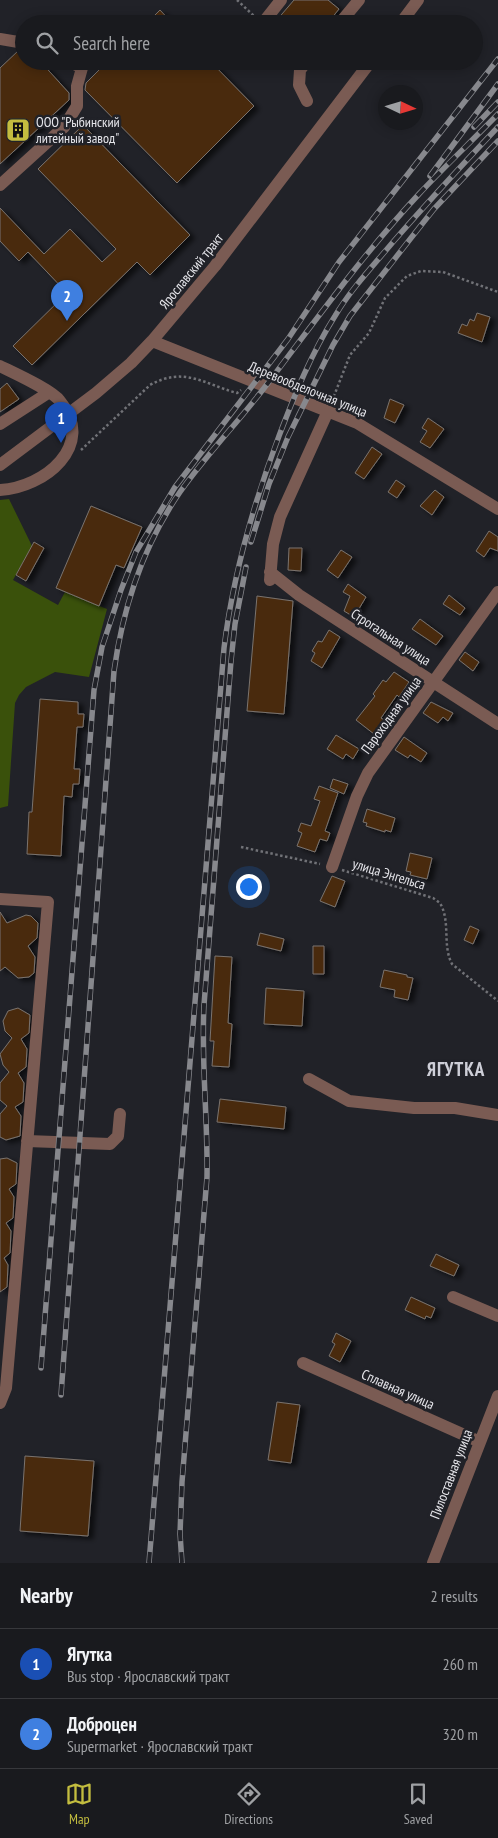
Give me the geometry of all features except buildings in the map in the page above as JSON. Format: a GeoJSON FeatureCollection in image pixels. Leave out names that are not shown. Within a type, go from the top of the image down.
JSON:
{"type":"FeatureCollection","features":[{"type":"Feature","properties":{"kind":"street"},"geometry":{"type":"LineString","coordinates":[[268,15],[281,0]]}},
{"type":"Feature","properties":{"kind":"street"},"geometry":{"type":"LineString","coordinates":[[346,15],[359,0]]}},
{"type":"Feature","properties":{"kind":"street"},"geometry":{"type":"LineString","coordinates":[[407,15],[418,0]]}},
{"type":"Feature","properties":{"kind":"street"},"geometry":{"type":"LineString","coordinates":[[0,39],[15,42]]}},
{"type":"Feature","properties":{"kind":"street"},"geometry":{"type":"LineString","coordinates":[[0,185],[64,127],[77,106],[77,86],[81,70]]}},
{"type":"Feature","properties":{"kind":"street"},"geometry":{"type":"LineString","coordinates":[[300,70],[300,85],[307,101]]}},
{"type":"Feature","properties":{"kind":"street","name":"Ярославский тракт"},"geometry":{"type":"LineString","coordinates":[[0,466],[69,414],[131,363],[152,341],[214,266],[364,70]]}},
{"type":"Feature","properties":{"kind":"street","name":"Деревообделочная улица"},"geometry":{"type":"LineString","coordinates":[[152,341],[357,423],[498,509]]}},
{"type":"Feature","properties":{"kind":"street"},"geometry":{"type":"LineString","coordinates":[[0,366],[59,399],[69,414],[72,436],[70,446],[60,464],[25,486],[0,490]]}},
{"type":"Feature","properties":{"kind":"street"},"geometry":{"type":"LineString","coordinates":[[0,424],[48,393]]}},
{"type":"Feature","properties":{"kind":"street","name":"Строгальная улица"},"geometry":{"type":"LineString","coordinates":[[328,411],[280,517],[273,544],[270,577],[498,724]]}},
{"type":"Feature","properties":{"kind":"street","name":"Пароходная улица"},"geometry":{"type":"LineString","coordinates":[[332,867],[357,796],[368,773],[498,592]]}},
{"type":"Feature","properties":{"kind":"street"},"geometry":{"type":"LineString","coordinates":[[0,900],[48,902],[6,1388],[0,1403]]}},
{"type":"Feature","properties":{"kind":"street"},"geometry":{"type":"LineString","coordinates":[[308,1079],[349,1101],[414,1108],[456,1108],[498,1115]]}},
{"type":"Feature","properties":{"kind":"street"},"geometry":{"type":"LineString","coordinates":[[27,1141],[110,1144],[118,1136],[120,1114]]}},
{"type":"Feature","properties":{"kind":"street"},"geometry":{"type":"LineString","coordinates":[[453,1297],[498,1316]]}},
{"type":"Feature","properties":{"kind":"street","name":"Сплавная улица"},"geometry":{"type":"LineString","coordinates":[[303,1363],[480,1442]]}},
{"type":"Feature","properties":{"kind":"street","name":"Пилоставная улица"},"geometry":{"type":"LineString","coordinates":[[433,1563],[498,1396]]}},
{"type":"Feature","properties":{"kind":"path"},"geometry":{"type":"LineString","coordinates":[[237,0],[256,15]]}},
{"type":"Feature","properties":{"kind":"path"},"geometry":{"type":"LineString","coordinates":[[328,411],[350,355],[369,333],[385,298],[408,276],[420,271],[443,272],[498,292]]}},
{"type":"Feature","properties":{"kind":"path"},"geometry":{"type":"LineString","coordinates":[[78,453],[150,385],[161,379],[176,375],[190,376],[237,393],[249,381]]}},
{"type":"Feature","properties":{"kind":"path","name":"улица Энгельса"},"geometry":{"type":"LineString","coordinates":[[241,847],[332,867],[433,898],[440,903],[446,919],[448,958],[452,964],[498,1001]]}},
{"type":"Feature","properties":{"kind":"green space"},"geometry":{"type":"Polygon","coordinates":[[[9,499],[32,546],[13,580],[58,605],[65,592],[107,609],[89,677],[55,672],[26,687],[19,695],[15,703],[8,806],[0,808],[0,500],[9,499]]]}},
{"type":"Feature","properties":{"kind":"railway"},"geometry":{"type":"LineString","coordinates":[[41,1368],[94,690],[102,647],[121,590],[136,552],[175,487],[288,339],[339,262],[498,59]]}},
{"type":"Feature","properties":{"kind":"railway"},"geometry":{"type":"LineString","coordinates":[[430,176],[498,84]]}},
{"type":"Feature","properties":{"kind":"railway"},"geometry":{"type":"LineString","coordinates":[[474,127],[498,102]]}},
{"type":"Feature","properties":{"kind":"railway"},"geometry":{"type":"LineString","coordinates":[[61,1395],[114,671],[129,600],[145,555],[155,534],[190,478],[257,397],[341,287],[399,216],[498,114]]}},
{"type":"Feature","properties":{"kind":"railway"},"geometry":{"type":"LineString","coordinates":[[149,1563],[224,648],[245,540],[279,436],[304,374],[326,330],[348,296],[370,269],[498,127]]}},
{"type":"Feature","properties":{"kind":"railway"},"geometry":{"type":"LineString","coordinates":[[251,542],[269,484],[288,437],[333,345],[350,316],[434,209],[498,141]]}},
{"type":"Feature","properties":{"kind":"railway"},"geometry":{"type":"LineString","coordinates":[[182,1563],[180,1534],[182,1482],[207,1177],[203,1048],[204,1005],[231,661],[235,624],[246,567]]}},
{"type":"Feature","properties":{"kind":"place","name":"ООО \"Рыбинский литейный завод\""},"geometry":{"type":"Point","coordinates":[18,130]}},
{"type":"Feature","properties":{"kind":"place","name":"Доброцен"},"geometry":{"type":"Point","coordinates":[67,321]}},
{"type":"Feature","properties":{"kind":"place","name":"Ягутка"},"geometry":{"type":"Point","coordinates":[61,443]}},
{"type":"Feature","properties":{"kind":"district","name":"ЯГУТКА"},"geometry":{"type":"Point","coordinates":[456,1069]}}]}
